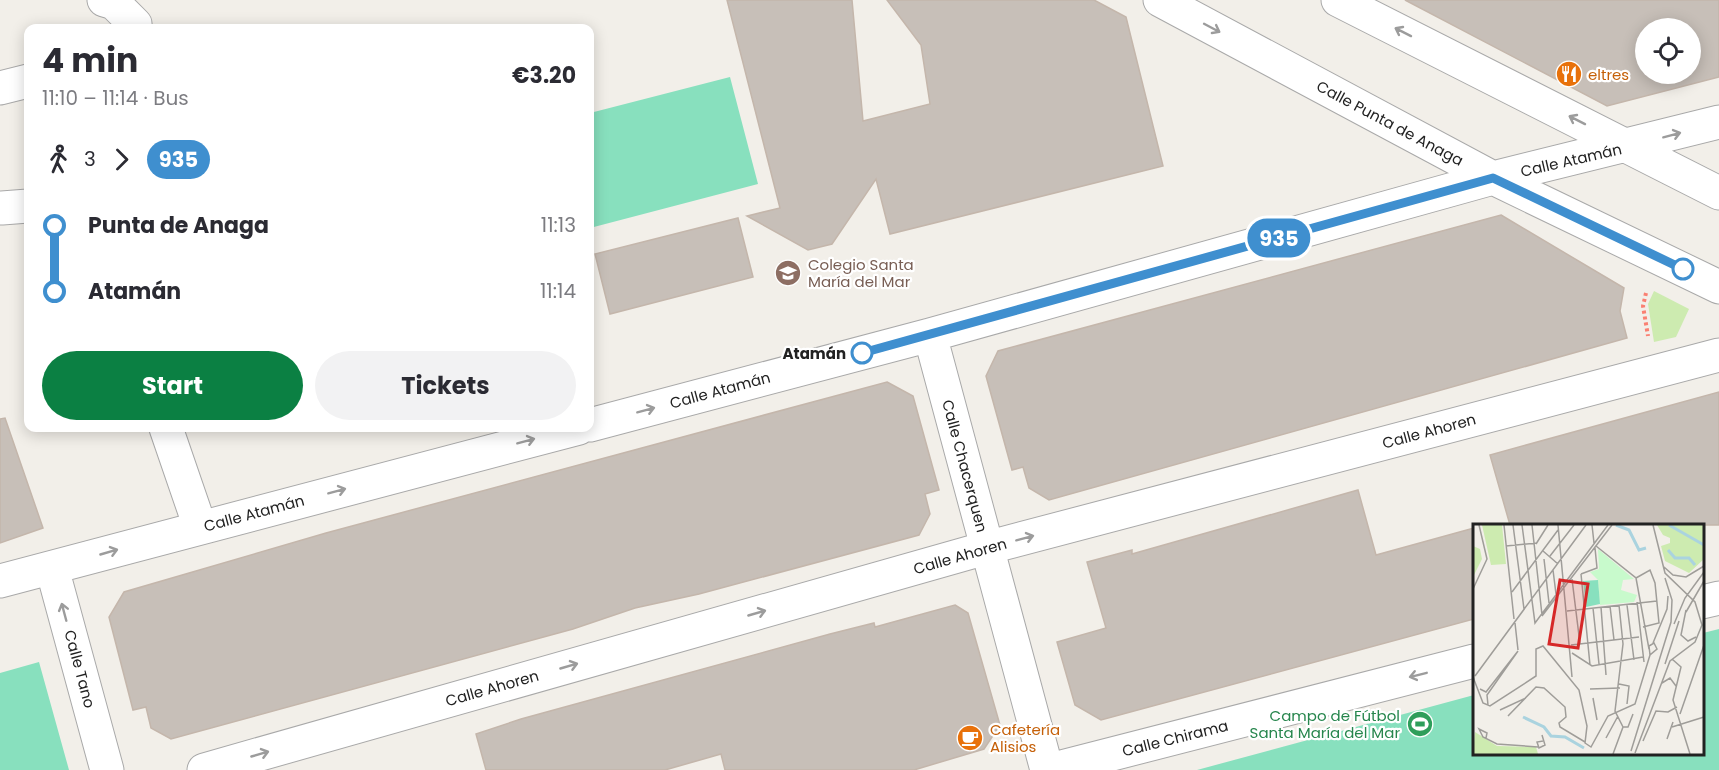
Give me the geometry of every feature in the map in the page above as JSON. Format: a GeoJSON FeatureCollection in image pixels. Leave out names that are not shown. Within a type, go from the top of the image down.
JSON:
{"type":"FeatureCollection","features":[{"type":"Feature","properties":{"kind":"street"},"geometry":{"type":"LineString","coordinates":[[104,0],[114,3],[135,24]]}},
{"type":"Feature","properties":{"kind":"street","name":"Calle Punta de Anaga"},"geometry":{"type":"LineString","coordinates":[[1160,0],[1493,178],[1719,286]]}},
{"type":"Feature","properties":{"kind":"street"},"geometry":{"type":"LineString","coordinates":[[1338,0],[1719,193]]}},
{"type":"Feature","properties":{"kind":"street"},"geometry":{"type":"LineString","coordinates":[[0,88],[24,82]]}},
{"type":"Feature","properties":{"kind":"street","name":"Calle Atamán"},"geometry":{"type":"LineString","coordinates":[[594,424],[930,335],[1493,178],[1630,146],[1719,122]]}},
{"type":"Feature","properties":{"kind":"street","name":"Calle Chacerquen"},"geometry":{"type":"LineString","coordinates":[[930,335],[1048,770]]}},
{"type":"Feature","properties":{"kind":"street","name":"Calle Ahoren"},"geometry":{"type":"LineString","coordinates":[[204,770],[986,548],[1719,355]]}},
{"type":"Feature","properties":{"kind":"street"},"geometry":{"type":"LineString","coordinates":[[167,432],[200,527]]}},
{"type":"Feature","properties":{"kind":"street","name":"Calle Atamán"},"geometry":{"type":"LineString","coordinates":[[0,581],[564,432]]}},
{"type":"Feature","properties":{"kind":"street","name":"Calle Tano"},"geometry":{"type":"LineString","coordinates":[[52,568],[107,770]]}},
{"type":"Feature","properties":{"kind":"street"},"geometry":{"type":"LineString","coordinates":[[1704,602],[1719,598]]}},
{"type":"Feature","properties":{"kind":"street","name":"Calle Chirama"},"geometry":{"type":"LineString","coordinates":[[1048,770],[1473,661]]}},
{"type":"Feature","properties":{"kind":"path"},"geometry":{"type":"LineString","coordinates":[[1657,372],[1643,306],[1647,290],[1661,259]]}},
{"type":"Feature","properties":{"kind":"green space"},"geometry":{"type":"Polygon","coordinates":[[[730,77],[758,184],[594,227],[594,112],[730,77]]]}},
{"type":"Feature","properties":{"kind":"green space"},"geometry":{"type":"Polygon","coordinates":[[[1654,291],[1689,309],[1676,337],[1654,342],[1648,304],[1654,291]]]}},
{"type":"Feature","properties":{"kind":"green space","name":"Campo de Fútbol Santa María del Mar"},"geometry":{"type":"Polygon","coordinates":[[[1719,629],[1719,770],[1197,770],[1473,695],[1473,755],[1704,755],[1704,633],[1719,629]]]}},
{"type":"Feature","properties":{"kind":"green space"},"geometry":{"type":"Polygon","coordinates":[[[39,662],[69,770],[0,770],[0,673],[39,662]]]}},
{"type":"Feature","properties":{"kind":"building"},"geometry":{"type":"Polygon","coordinates":[[[727,0],[852,0],[863,121],[930,104],[921,45],[887,0],[1094,0],[1126,17],[1163,166],[890,234],[876,179],[832,244],[808,250],[747,216],[780,208],[727,0]]]}},
{"type":"Feature","properties":{"kind":"building"},"geometry":{"type":"Polygon","coordinates":[[[1405,0],[1719,0],[1719,77],[1701,82],[1701,18],[1635,18],[1635,84],[1692,84],[1607,106],[1405,0]]]}},
{"type":"Feature","properties":{"kind":"building"},"geometry":{"type":"Polygon","coordinates":[[[1501,215],[1624,288],[1620,311],[1627,338],[1049,500],[1029,488],[1023,467],[1012,470],[986,376],[998,351],[1501,215]]]}},
{"type":"Feature","properties":{"kind":"building"},"geometry":{"type":"Polygon","coordinates":[[[738,218],[753,277],[610,314],[595,254],[738,218]]]}},
{"type":"Feature","properties":{"kind":"building"},"geometry":{"type":"Polygon","coordinates":[[[887,382],[913,396],[939,490],[925,494],[930,514],[919,535],[699,594],[635,608],[573,629],[171,739],[151,728],[146,707],[133,710],[109,617],[124,592],[326,533],[887,382]]]}},
{"type":"Feature","properties":{"kind":"building"},"geometry":{"type":"Polygon","coordinates":[[[1719,392],[1719,525],[1510,524],[1490,455],[1719,392]]]}},
{"type":"Feature","properties":{"kind":"building"},"geometry":{"type":"Polygon","coordinates":[[[5,418],[43,528],[0,543],[0,419],[5,418]]]}},
{"type":"Feature","properties":{"kind":"building"},"geometry":{"type":"Polygon","coordinates":[[[1358,490],[1376,555],[1473,528],[1473,619],[1101,720],[1075,705],[1057,642],[1106,628],[1087,562],[1132,550],[1132,554],[1358,490]]]}},
{"type":"Feature","properties":{"kind":"building"},"geometry":{"type":"Polygon","coordinates":[[[955,605],[968,613],[1000,725],[984,749],[914,770],[725,770],[721,754],[665,770],[486,770],[476,734],[521,719],[830,634],[874,623],[875,627],[955,605]]]}},
{"type":"Feature","properties":{"kind":"bus line","name":"935"},"geometry":{"type":"LineString","coordinates":[[862,353],[1493,178],[1683,269]]}},
{"type":"Feature","properties":{"kind":"place","name":"eltres"},"geometry":{"type":"Point","coordinates":[1569,74]}},
{"type":"Feature","properties":{"kind":"place","name":"Colegio Santa María del Mar"},"geometry":{"type":"Point","coordinates":[788,273]}},
{"type":"Feature","properties":{"kind":"place","name":"Atamán"},"geometry":{"type":"Point","coordinates":[862,353]}},
{"type":"Feature","properties":{"kind":"place","name":"Campo de Fútbol Santa María del Mar"},"geometry":{"type":"Point","coordinates":[1420,724]}},
{"type":"Feature","properties":{"kind":"place","name":"Cafetería Alisios"},"geometry":{"type":"Point","coordinates":[970,738]}}]}
